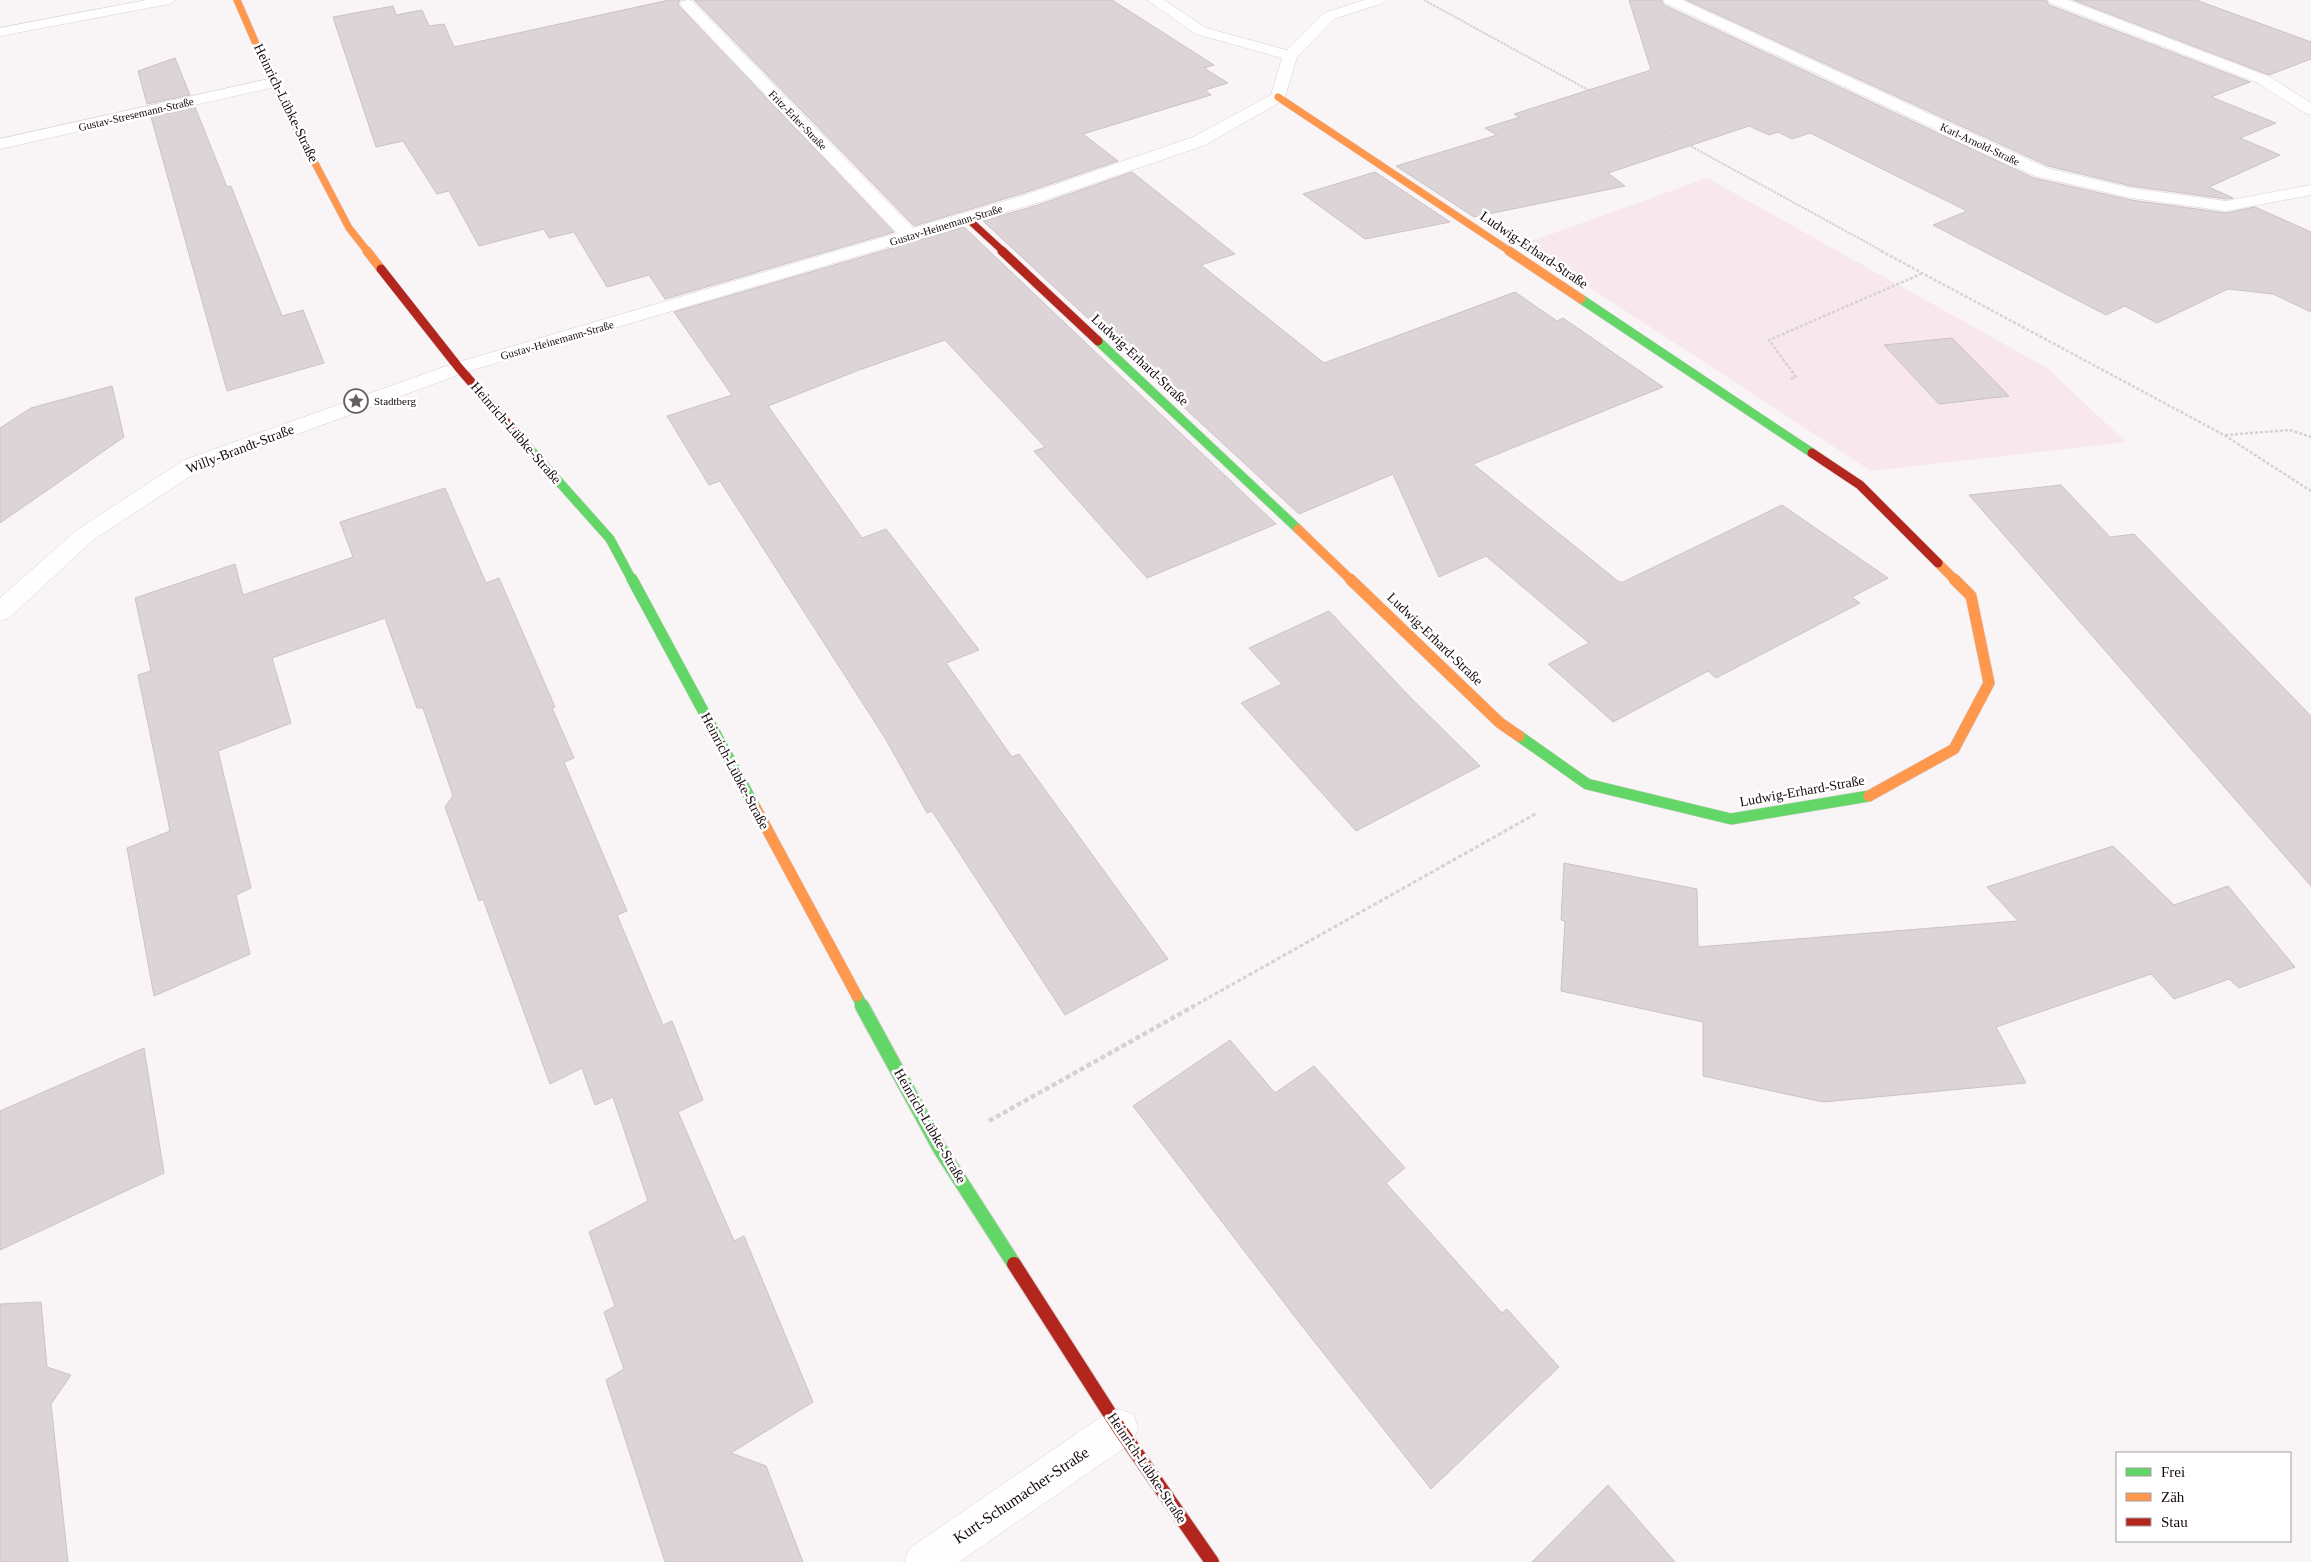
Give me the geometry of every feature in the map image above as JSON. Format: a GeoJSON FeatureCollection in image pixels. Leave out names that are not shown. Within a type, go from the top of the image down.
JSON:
{"type":"FeatureCollection","features":[{"type":"Feature","properties":{"kind":"street"},"geometry":{"type":"LineString","coordinates":[[0,32],[169,0]]}},
{"type":"Feature","properties":{"kind":"street","name":"Heinrich-Lübke-Straße"},"geometry":{"type":"LineString","coordinates":[[237,0],[273,83],[349,228],[459,368],[610,539],[940,1148],[1119,1428],[1212,1562]]}},
{"type":"Feature","properties":{"kind":"street"},"geometry":{"type":"LineString","coordinates":[[1154,0],[1201,31],[1290,56]]}},
{"type":"Feature","properties":{"kind":"street"},"geometry":{"type":"LineString","coordinates":[[1278,97],[1290,56],[1329,16],[1378,0]]}},
{"type":"Feature","properties":{"kind":"street","name":"Karl-Arnold-Straße"},"geometry":{"type":"LineString","coordinates":[[1670,0],[2041,172],[2131,193],[2226,206],[2311,190]]}},
{"type":"Feature","properties":{"kind":"street"},"geometry":{"type":"LineString","coordinates":[[2055,0],[2264,80],[2311,110]]}},
{"type":"Feature","properties":{"kind":"street","name":"Fritz-Erler-Straße"},"geometry":{"type":"LineString","coordinates":[[687,4],[910,236]]}},
{"type":"Feature","properties":{"kind":"street","name":"Gustav-Stresemann-Straße"},"geometry":{"type":"LineString","coordinates":[[0,144],[273,83]]}},
{"type":"Feature","properties":{"kind":"street","name":"Gustav-Heinemann-Straße"},"geometry":{"type":"LineString","coordinates":[[459,368],[968,219],[1199,141],[1278,97]]}},
{"type":"Feature","properties":{"kind":"street","name":"Ludwig-Erhard-Straße"},"geometry":{"type":"LineString","coordinates":[[968,219],[1384,610],[1500,723],[1587,784],[1731,819],[1873,795],[1954,749],[1989,683],[1971,596],[1860,485],[1278,97]]}},
{"type":"Feature","properties":{"kind":"street","name":"Willy-Brandt-Straße"},"geometry":{"type":"LineString","coordinates":[[0,612],[85,536],[192,464],[459,368]]}},
{"type":"Feature","properties":{"kind":"street","name":"Kurt-Schumacher-Straße"},"geometry":{"type":"LineString","coordinates":[[924,1562],[1119,1428]]}},
{"type":"Feature","properties":{"kind":"path"},"geometry":{"type":"LineString","coordinates":[[1424,0],[1921,273],[2224,435],[2311,491]]}},
{"type":"Feature","properties":{"kind":"path"},"geometry":{"type":"LineString","coordinates":[[1738,404],[1796,377],[1770,340],[1921,273]]}},
{"type":"Feature","properties":{"kind":"path"},"geometry":{"type":"LineString","coordinates":[[2224,435],[2290,430],[2311,437]]}},
{"type":"Feature","properties":{"kind":"path"},"geometry":{"type":"LineString","coordinates":[[940,1148],[1587,784]]}},
{"type":"Feature","properties":{"kind":"shaded area"},"geometry":{"type":"Polygon","coordinates":[[[1707,178],[2047,368],[2126,442],[1871,471],[1523,244],[1707,178]]]}},
{"type":"Feature","properties":{"kind":"building"},"geometry":{"type":"Polygon","coordinates":[[[669,0],[680,0],[678,5],[894,232],[665,299],[649,275],[607,287],[574,232],[549,238],[544,229],[479,246],[449,191],[437,194],[403,141],[376,147],[333,17],[393,6],[396,15],[422,10],[429,26],[444,24],[454,47],[669,0]]]}},
{"type":"Feature","properties":{"kind":"building"},"geometry":{"type":"Polygon","coordinates":[[[694,0],[1112,0],[1214,65],[1204,68],[1228,83],[1205,90],[1211,95],[1083,134],[1118,161],[1024,193],[914,226],[694,0]]]}},
{"type":"Feature","properties":{"kind":"building"},"geometry":{"type":"Polygon","coordinates":[[[1629,0],[1661,0],[1664,5],[2034,178],[2131,200],[2226,213],[2255,207],[2311,232],[2311,312],[2273,294],[2228,289],[2157,323],[2125,306],[2106,315],[1933,225],[1967,211],[1810,133],[1792,139],[1778,132],[1769,135],[1749,126],[1608,173],[1625,186],[1474,217],[1396,166],[1497,135],[1485,128],[1520,117],[1514,114],[1651,70],[1629,0]]]}},
{"type":"Feature","properties":{"kind":"building"},"geometry":{"type":"Polygon","coordinates":[[[1686,0],[2046,0],[2049,5],[2250,82],[2211,97],[2276,123],[2240,138],[2280,155],[2209,187],[2233,198],[2226,199],[2131,186],[2048,166],[1686,0]]]}},
{"type":"Feature","properties":{"kind":"building"},"geometry":{"type":"Polygon","coordinates":[[[2073,0],[2196,0],[2311,42],[2311,59],[2269,75],[2073,0]]]}},
{"type":"Feature","properties":{"kind":"building"},"geometry":{"type":"Polygon","coordinates":[[[175,58],[190,95],[147,104],[138,71],[175,58]]]}},
{"type":"Feature","properties":{"kind":"building"},"geometry":{"type":"Polygon","coordinates":[[[195,107],[227,187],[231,186],[282,316],[303,310],[324,363],[227,391],[151,117],[195,107]]]}},
{"type":"Feature","properties":{"kind":"building"},"geometry":{"type":"Polygon","coordinates":[[[1132,172],[1235,254],[1201,265],[1324,363],[1515,292],[1557,321],[1563,318],[1663,387],[1473,464],[1619,582],[1623,582],[1782,505],[1888,578],[1852,597],[1860,603],[1716,678],[1708,671],[1613,722],[1548,664],[1589,643],[1486,556],[1439,577],[1393,474],[1299,514],[983,221],[1038,205],[1132,172]]]}},
{"type":"Feature","properties":{"kind":"building"},"geometry":{"type":"Polygon","coordinates":[[[1375,172],[1450,222],[1365,239],[1303,194],[1375,172]]]}},
{"type":"Feature","properties":{"kind":"building"},"geometry":{"type":"Polygon","coordinates":[[[964,227],[1276,524],[1147,578],[1034,451],[1045,447],[945,340],[859,370],[768,406],[862,538],[886,529],[979,650],[946,663],[1012,757],[1019,754],[1168,959],[1065,1015],[932,811],[927,813],[885,738],[720,481],[709,485],[667,416],[732,395],[674,312],[964,227]]]}},
{"type":"Feature","properties":{"kind":"building"},"geometry":{"type":"Polygon","coordinates":[[[1952,338],[2009,396],[1939,404],[1884,345],[1952,338]]]}},
{"type":"Feature","properties":{"kind":"building"},"geometry":{"type":"Polygon","coordinates":[[[112,386],[124,437],[0,523],[0,428],[31,408],[112,386]]]}},
{"type":"Feature","properties":{"kind":"building"},"geometry":{"type":"Polygon","coordinates":[[[2061,485],[2110,537],[2134,534],[2311,716],[2311,886],[1969,495],[2061,485]]]}},
{"type":"Feature","properties":{"kind":"building"},"geometry":{"type":"Polygon","coordinates":[[[445,488],[486,583],[499,578],[555,707],[552,708],[574,758],[564,762],[627,911],[617,915],[663,1025],[672,1021],[703,1100],[678,1112],[734,1241],[744,1236],[813,1402],[731,1453],[766,1466],[803,1562],[665,1562],[606,1380],[624,1369],[604,1312],[615,1306],[589,1232],[648,1201],[613,1097],[595,1105],[582,1068],[550,1084],[483,899],[479,901],[445,807],[453,796],[423,708],[417,708],[385,618],[272,658],[291,723],[218,751],[251,888],[236,895],[250,954],[154,996],[127,848],[170,831],[138,675],[151,671],[135,598],[235,564],[243,595],[353,557],[340,522],[445,488]]]}},
{"type":"Feature","properties":{"kind":"building"},"geometry":{"type":"Polygon","coordinates":[[[1329,611],[1408,695],[1480,766],[1356,831],[1241,703],[1282,684],[1249,648],[1329,611]]]}},
{"type":"Feature","properties":{"kind":"building"},"geometry":{"type":"Polygon","coordinates":[[[2113,846],[2174,905],[2228,886],[2295,967],[2239,988],[2229,979],[2174,999],[2151,974],[1996,1027],[2026,1083],[1823,1102],[1703,1076],[1703,1022],[1561,991],[1565,921],[1561,920],[1564,863],[1697,889],[1698,947],[2018,921],[1987,887],[2113,846]]]}},
{"type":"Feature","properties":{"kind":"building"},"geometry":{"type":"Polygon","coordinates":[[[1230,1040],[1275,1093],[1314,1066],[1405,1168],[1386,1183],[1502,1313],[1507,1309],[1559,1367],[1431,1489],[1302,1326],[1133,1106],[1230,1040]]]}},
{"type":"Feature","properties":{"kind":"building"},"geometry":{"type":"Polygon","coordinates":[[[144,1048],[164,1173],[0,1250],[0,1111],[144,1048]]]}},
{"type":"Feature","properties":{"kind":"building"},"geometry":{"type":"Polygon","coordinates":[[[41,1302],[47,1367],[71,1375],[51,1404],[68,1562],[0,1562],[0,1304],[41,1302]]]}},
{"type":"Feature","properties":{"kind":"building"},"geometry":{"type":"Polygon","coordinates":[[[1608,1485],[1675,1562],[1532,1562],[1608,1485]]]}},
{"type":"Feature","properties":{"kind":"traffic: fast"},"geometry":{"type":"LineString","coordinates":[[1581,299],[1812,453]]}},
{"type":"Feature","properties":{"kind":"traffic: fast"},"geometry":{"type":"LineString","coordinates":[[1098,341],[1298,529]]}},
{"type":"Feature","properties":{"kind":"traffic: fast"},"geometry":{"type":"LineString","coordinates":[[520,438],[610,539],[755,807]]}},
{"type":"Feature","properties":{"kind":"traffic: fast"},"geometry":{"type":"LineString","coordinates":[[1519,736],[1587,784],[1731,819],[1869,796]]}},
{"type":"Feature","properties":{"kind":"traffic: fast"},"geometry":{"type":"LineString","coordinates":[[857,996],[940,1149],[1014,1264]]}},
{"type":"Feature","properties":{"kind":"traffic: slow"},"geometry":{"type":"LineString","coordinates":[[237,0],[273,83],[349,228],[381,269]]}},
{"type":"Feature","properties":{"kind":"traffic: slow"},"geometry":{"type":"LineString","coordinates":[[1278,97],[1581,299]]}},
{"type":"Feature","properties":{"kind":"traffic: slow"},"geometry":{"type":"LineString","coordinates":[[1298,529],[1500,723],[1519,736]]}},
{"type":"Feature","properties":{"kind":"traffic: slow"},"geometry":{"type":"LineString","coordinates":[[1869,796],[1954,749],[1989,683],[1971,596],[1938,563]]}},
{"type":"Feature","properties":{"kind":"traffic: slow"},"geometry":{"type":"LineString","coordinates":[[755,807],[857,996]]}},
{"type":"Feature","properties":{"kind":"traffic: jam"},"geometry":{"type":"LineString","coordinates":[[968,219],[1098,341]]}},
{"type":"Feature","properties":{"kind":"traffic: jam"},"geometry":{"type":"LineString","coordinates":[[381,269],[459,368],[520,438]]}},
{"type":"Feature","properties":{"kind":"traffic: jam"},"geometry":{"type":"LineString","coordinates":[[1812,453],[1860,485],[1938,563]]}},
{"type":"Feature","properties":{"kind":"traffic: jam"},"geometry":{"type":"LineString","coordinates":[[1014,1264],[1119,1428],[1212,1562]]}},
{"type":"Feature","properties":{"kind":"place","name":"Stadtberg"},"geometry":{"type":"Point","coordinates":[356,401]}}]}
